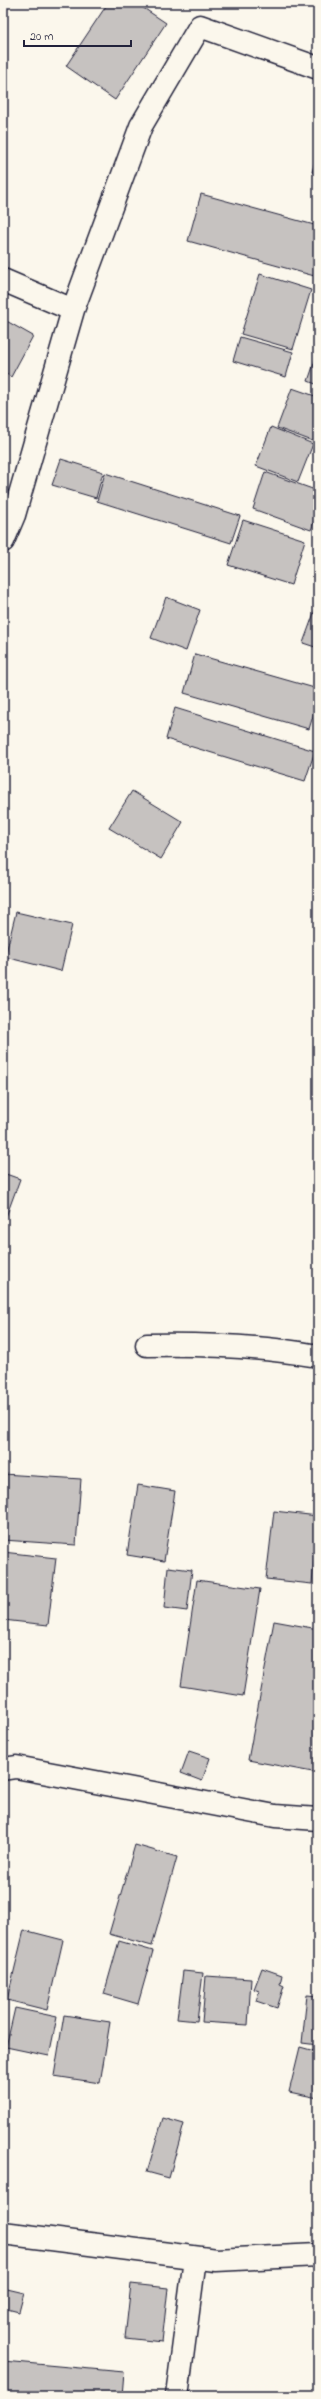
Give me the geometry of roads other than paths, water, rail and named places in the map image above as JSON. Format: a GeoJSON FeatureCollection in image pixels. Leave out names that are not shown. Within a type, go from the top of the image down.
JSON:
{"type":"FeatureCollection","features":[{"type":"Feature","properties":{"kind":"street"},"geometry":{"type":"LineString","coordinates":[[3,541],[14,515],[73,310],[141,126],[200,26],[318,68]]}},
{"type":"Feature","properties":{"kind":"street"},"geometry":{"type":"LineString","coordinates":[[3,280],[73,310]]}},
{"type":"Feature","properties":{"kind":"street"},"geometry":{"type":"LineString","coordinates":[[147,1345],[208,1343],[291,1351],[318,1356]]}},
{"type":"Feature","properties":{"kind":"street"},"geometry":{"type":"LineString","coordinates":[[3,1769],[16,1767],[275,1816],[318,1819]]}},
{"type":"Feature","properties":{"kind":"street"},"geometry":{"type":"LineString","coordinates":[[3,2232],[216,2260],[318,2255]]}},
{"type":"Feature","properties":{"kind":"street"},"geometry":{"type":"LineString","coordinates":[[176,2396],[195,2258]]}}]}
